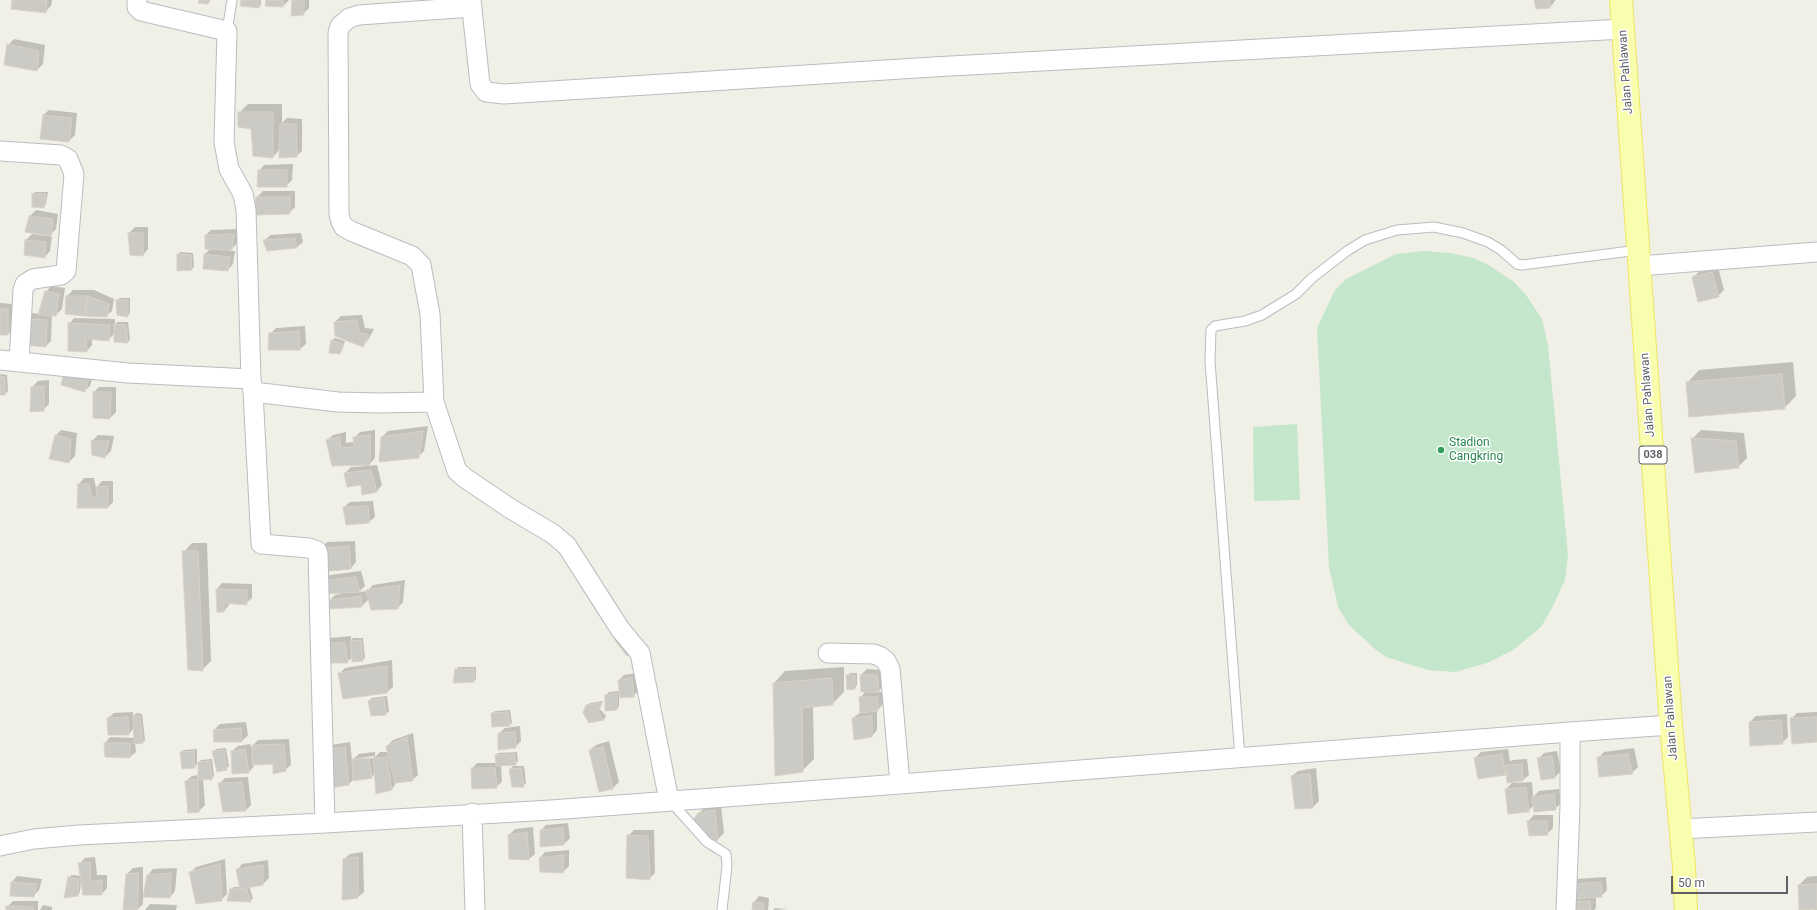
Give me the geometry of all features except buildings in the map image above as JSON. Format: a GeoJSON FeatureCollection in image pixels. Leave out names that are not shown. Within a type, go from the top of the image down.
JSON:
{"type":"FeatureCollection","features":[{"type":"Feature","properties":{"kind":"main road","name":"Jalan Pahlawan"},"geometry":{"type":"LineString","coordinates":[[1621,0],[1671,725],[1686,910]]}},
{"type":"Feature","properties":{"kind":"street"},"geometry":{"type":"LineString","coordinates":[[137,0],[137,6],[141,11],[227,31],[224,142],[229,169],[243,194],[246,210],[252,385],[261,544],[309,548],[316,551],[318,554],[325,823]]}},
{"type":"Feature","properties":{"kind":"street"},"geometry":{"type":"LineString","coordinates":[[669,800],[640,653],[620,629],[567,546],[553,534],[517,513],[464,478],[457,471],[434,402],[430,314],[421,266],[412,256],[351,231],[344,227],[341,222],[339,214],[338,33],[340,26],[349,18],[359,15],[471,4],[480,84],[486,92],[504,94],[941,67],[1623,29]]}},
{"type":"Feature","properties":{"kind":"street"},"geometry":{"type":"LineString","coordinates":[[0,151],[62,155],[68,159],[74,174],[66,271],[61,275],[33,279],[25,284],[22,290],[19,362]]}},
{"type":"Feature","properties":{"kind":"street"},"geometry":{"type":"LineString","coordinates":[[1638,258],[1817,252]]}},
{"type":"Feature","properties":{"kind":"street"},"geometry":{"type":"LineString","coordinates":[[0,360],[252,385],[338,402],[434,402]]}},
{"type":"Feature","properties":{"kind":"street"},"geometry":{"type":"LineString","coordinates":[[828,653],[874,654],[886,661],[890,669],[900,784]]}},
{"type":"Feature","properties":{"kind":"street"},"geometry":{"type":"LineString","coordinates":[[0,846],[34,839],[79,835],[551,810],[1671,725]]}},
{"type":"Feature","properties":{"kind":"street"},"geometry":{"type":"LineString","coordinates":[[1566,910],[1570,806],[1570,732]]}},
{"type":"Feature","properties":{"kind":"street"},"geometry":{"type":"LineString","coordinates":[[472,813],[475,910]]}},
{"type":"Feature","properties":{"kind":"street"},"geometry":{"type":"LineString","coordinates":[[1680,829],[1817,822]]}},
{"type":"Feature","properties":{"kind":"lane"},"geometry":{"type":"LineString","coordinates":[[227,31],[232,0]]}},
{"type":"Feature","properties":{"kind":"lane"},"geometry":{"type":"LineString","coordinates":[[1240,758],[1210,361],[1212,330],[1215,326],[1245,321],[1262,315],[1296,294],[1312,278],[1347,251],[1365,240],[1397,230],[1434,228],[1463,232],[1488,242],[1501,250],[1517,264],[1522,265],[1638,258]]}},
{"type":"Feature","properties":{"kind":"lane"},"geometry":{"type":"LineString","coordinates":[[669,800],[707,842],[726,854],[727,866],[722,910]]}},
{"type":"Feature","properties":{"kind":"green space","name":"Stadion Cangkring"},"geometry":{"type":"Polygon","coordinates":[[[1425,251],[1450,253],[1474,258],[1490,266],[1514,282],[1526,295],[1542,319],[1548,345],[1568,555],[1565,580],[1541,627],[1513,650],[1487,663],[1455,672],[1428,670],[1386,657],[1375,649],[1349,625],[1338,607],[1329,567],[1317,328],[1335,290],[1346,279],[1396,254],[1425,251]]]}},
{"type":"Feature","properties":{"kind":"green space"},"geometry":{"type":"Polygon","coordinates":[[[1297,424],[1300,500],[1254,501],[1253,427],[1297,424]]]}},
{"type":"Feature","properties":{"kind":"place","name":"Stadion Cangkring"},"geometry":{"type":"Point","coordinates":[1441,450]}}]}
